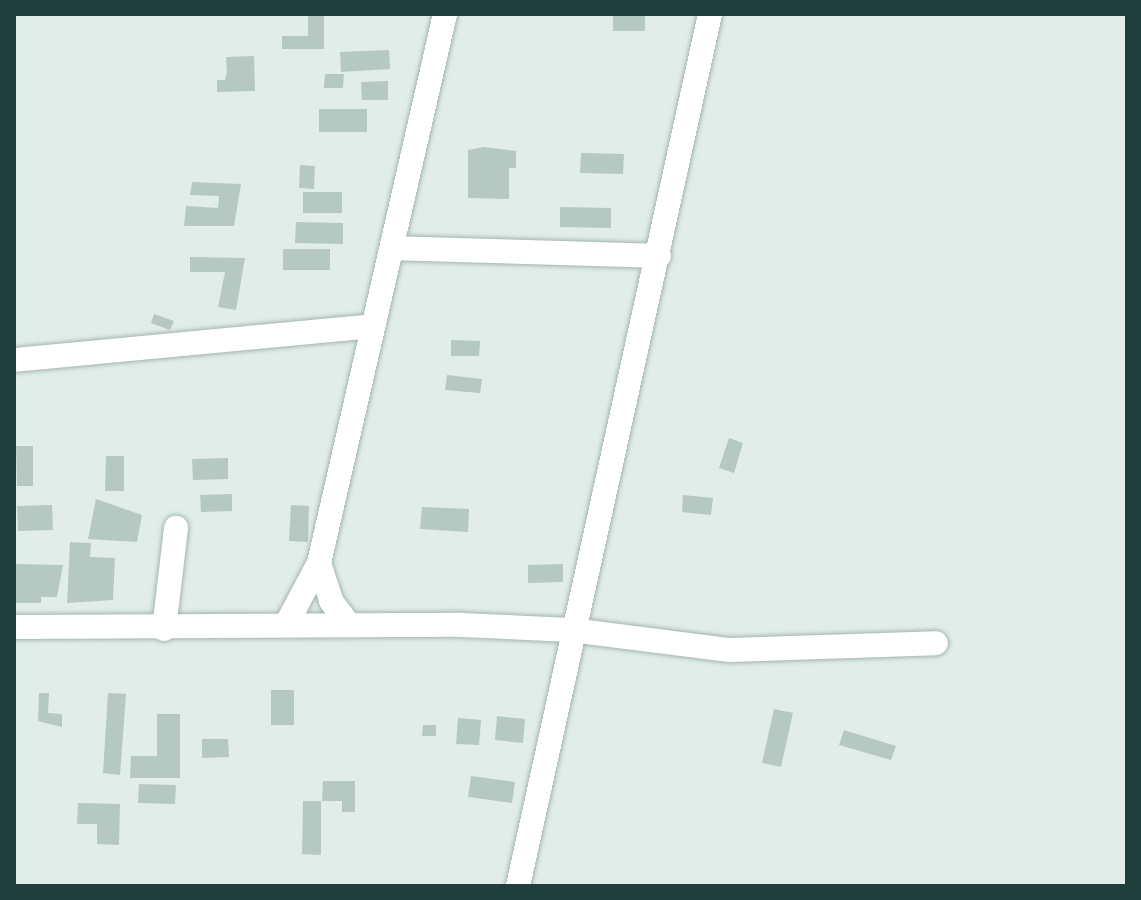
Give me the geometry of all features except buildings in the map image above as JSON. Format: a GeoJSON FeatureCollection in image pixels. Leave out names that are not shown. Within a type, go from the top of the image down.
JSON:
{"type":"FeatureCollection","features":[{"type":"Feature","properties":{"kind":"street"},"geometry":{"type":"LineString","coordinates":[[286,625],[319,563],[445,14]]}},
{"type":"Feature","properties":{"kind":"street"},"geometry":{"type":"LineString","coordinates":[[518,886],[571,630],[659,256],[710,14]]}},
{"type":"Feature","properties":{"kind":"street"},"geometry":{"type":"LineString","coordinates":[[393,248],[659,256]]}},
{"type":"Feature","properties":{"kind":"street"},"geometry":{"type":"LineString","coordinates":[[14,360],[371,326]]}},
{"type":"Feature","properties":{"kind":"street"},"geometry":{"type":"LineString","coordinates":[[164,629],[176,528]]}},
{"type":"Feature","properties":{"kind":"street"},"geometry":{"type":"LineString","coordinates":[[319,563],[331,601],[349,625]]}},
{"type":"Feature","properties":{"kind":"street"},"geometry":{"type":"LineString","coordinates":[[14,627],[164,629],[349,625],[571,630],[730,650],[936,643]]}}]}
